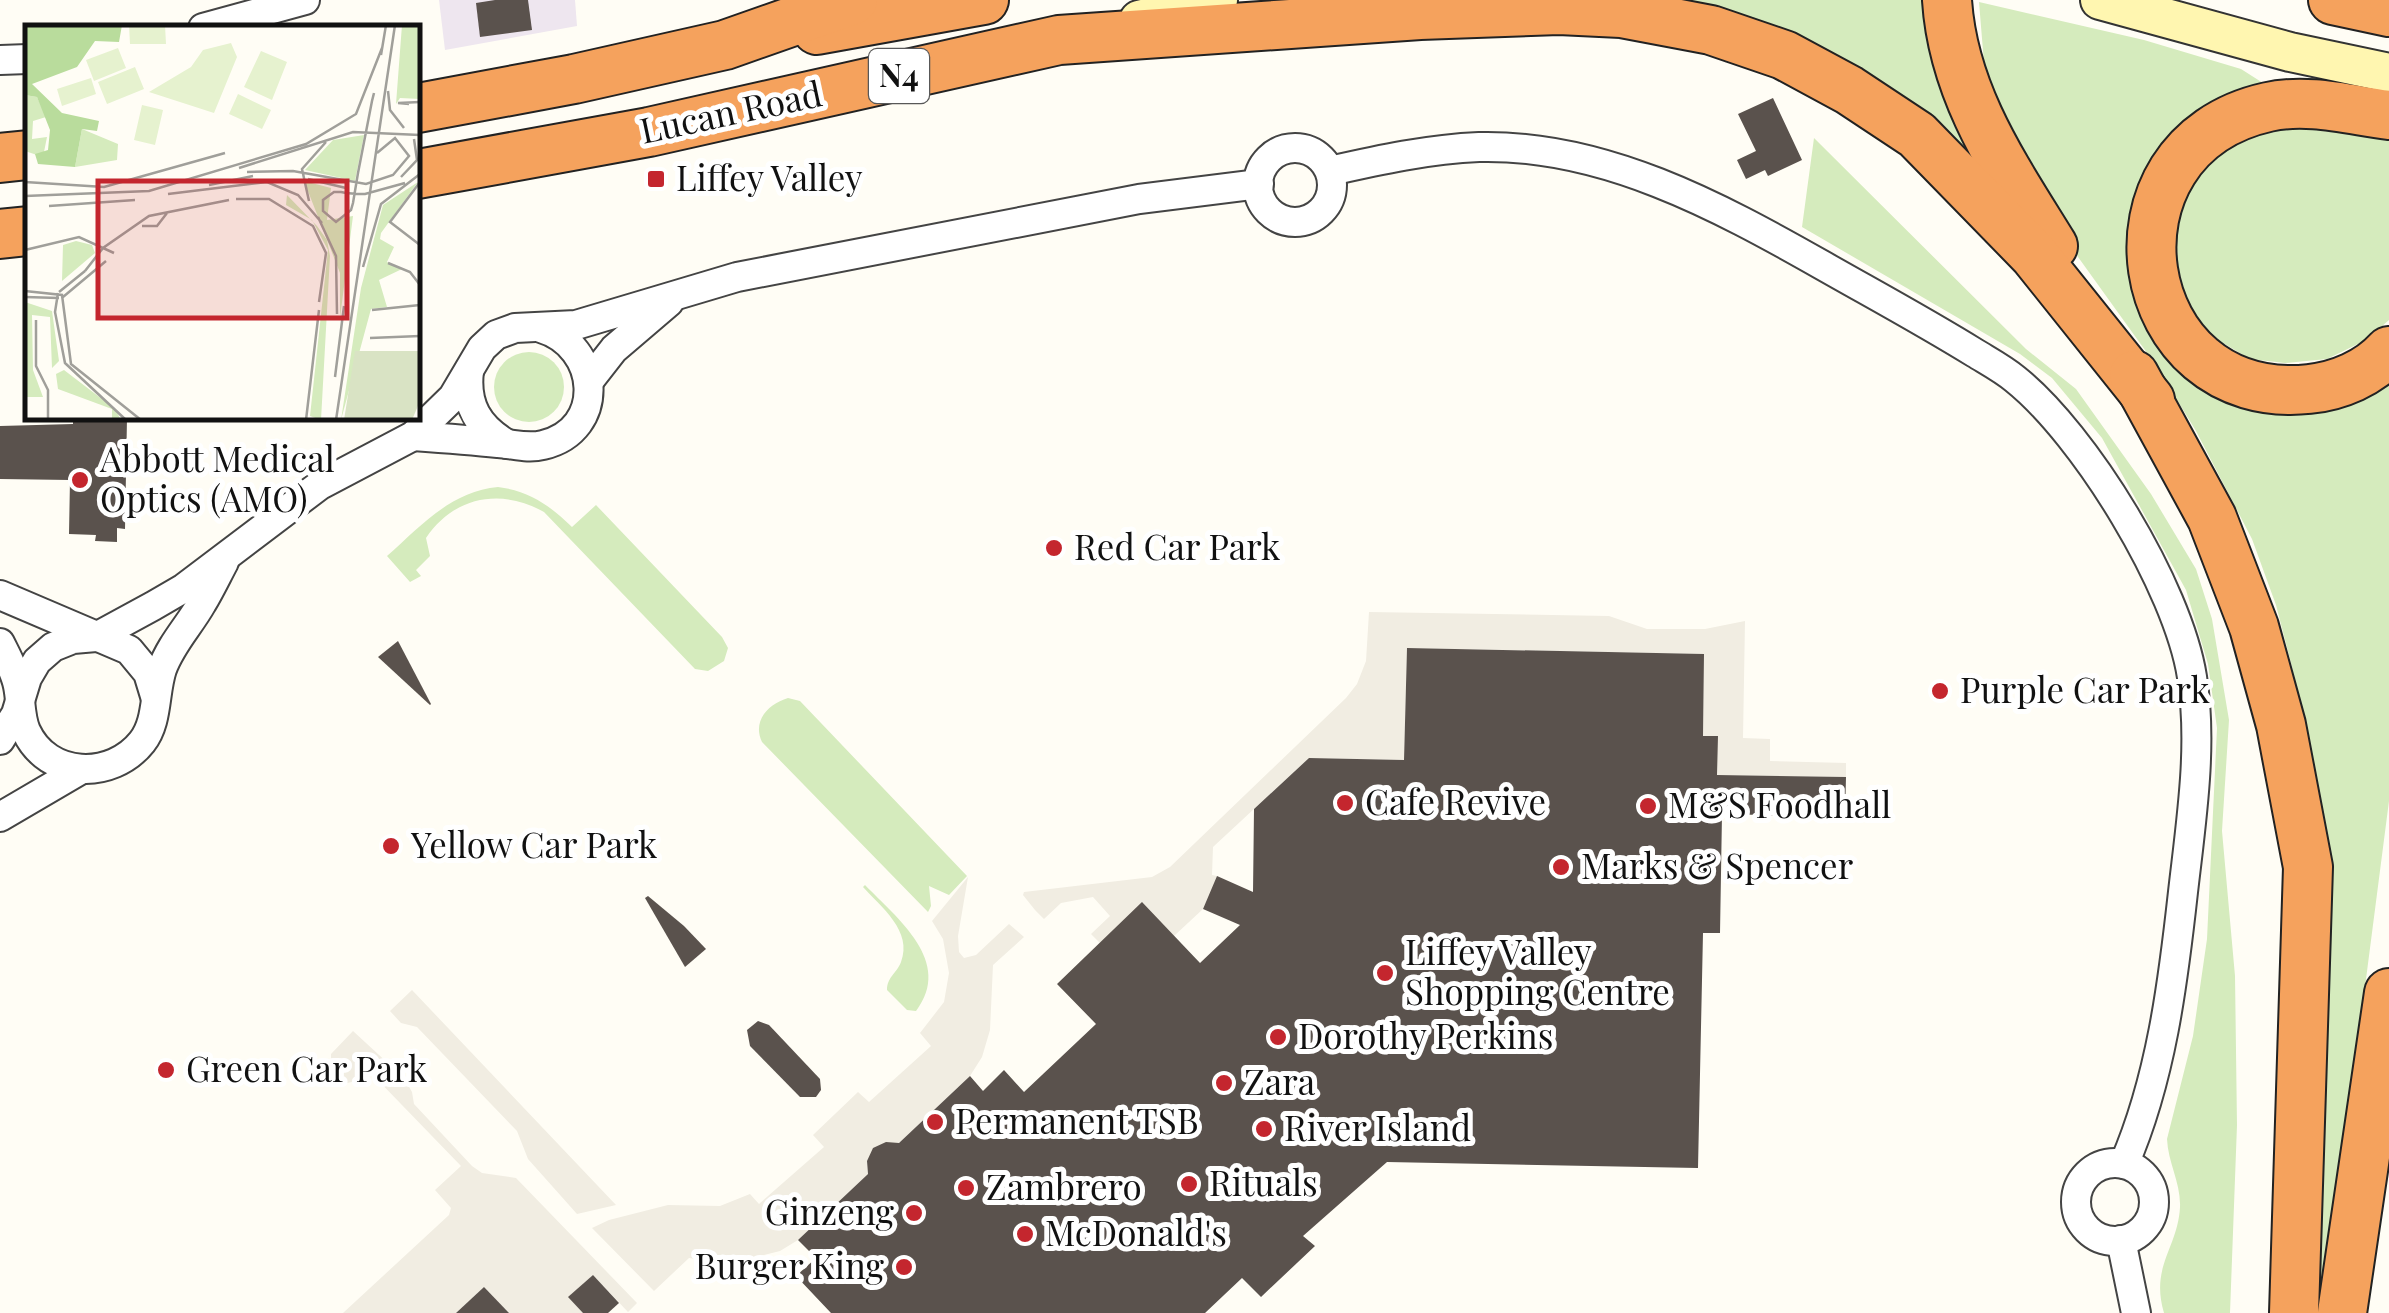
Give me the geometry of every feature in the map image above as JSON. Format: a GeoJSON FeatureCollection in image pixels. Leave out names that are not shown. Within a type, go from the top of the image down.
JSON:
{"type":"FeatureCollection","features":[{"type":"Feature","properties":{"kind":"highway","name":"Lucan Road"},"geometry":{"type":"LineString","coordinates":[[420,108],[574,80],[724,45],[853,0]]}},
{"type":"Feature","properties":{"kind":"highway"},"geometry":{"type":"LineString","coordinates":[[724,45],[984,0]]}},
{"type":"Feature","properties":{"kind":"highway"},"geometry":{"type":"LineString","coordinates":[[1948,0],[1949,26],[1964,90],[2012,180],[2150,400],[2212,518],[2254,627],[2282,725],[2308,867],[2294,1313]]}},
{"type":"Feature","properties":{"kind":"highway"},"geometry":{"type":"LineString","coordinates":[[2332,0],[2389,12]]}},
{"type":"Feature","properties":{"kind":"highway"},"geometry":{"type":"LineString","coordinates":[[1059,40],[1420,15],[1558,10],[1621,13],[1711,30],[1784,55],[1849,90],[1917,135],[2034,255],[2150,400]]}},
{"type":"Feature","properties":{"kind":"highway","name":"Lucan Road"},"geometry":{"type":"LineString","coordinates":[[420,174],[649,132],[1059,40]]}},
{"type":"Feature","properties":{"kind":"highway"},"geometry":{"type":"LineString","coordinates":[[2388,101],[2270,106],[2228,122],[2190,147],[2164,184],[2150,256],[2157,292],[2192,351],[2215,370],[2250,385],[2287,392],[2328,387],[2375,366],[2389,351]]}},
{"type":"Feature","properties":{"kind":"highway"},"geometry":{"type":"LineString","coordinates":[[0,158],[25,154]]}},
{"type":"Feature","properties":{"kind":"highway"},"geometry":{"type":"LineString","coordinates":[[0,234],[25,232]]}},
{"type":"Feature","properties":{"kind":"highway"},"geometry":{"type":"LineString","coordinates":[[2342,1313],[2389,993]]}},
{"type":"Feature","properties":{"kind":"main road","name":"Lucan Road"},"geometry":{"type":"LineString","coordinates":[[1059,40],[1218,0]]}},
{"type":"Feature","properties":{"kind":"main road"},"geometry":{"type":"LineString","coordinates":[[2100,0],[2290,52],[2388,101]]}},
{"type":"Feature","properties":{"kind":"street"},"geometry":{"type":"LineString","coordinates":[[214,25],[305,0]]}},
{"type":"Feature","properties":{"kind":"street"},"geometry":{"type":"LineString","coordinates":[[0,60],[25,58]]}},
{"type":"Feature","properties":{"kind":"street"},"geometry":{"type":"LineString","coordinates":[[1330,171],[1390,157],[1502,147],[1595,162],[1644,178],[1767,234],[1953,339],[2014,378],[2067,430],[2110,496],[2163,592],[2186,652],[2194,696],[2190,832],[2170,1008],[2134,1141],[2124,1164]]}},
{"type":"Feature","properties":{"kind":"street"},"geometry":{"type":"LineString","coordinates":[[1289,148],[1313,153],[1330,171],[1332,181],[1322,210],[1305,221],[1284,220],[1274,215],[1262,200],[1259,184],[1268,161],[1289,148]]}},
{"type":"Feature","properties":{"kind":"street"},"geometry":{"type":"LineString","coordinates":[[0,740],[21,701],[27,678],[45,654],[73,639],[96,637],[168,597],[227,556],[287,506],[413,436],[453,398],[482,348],[496,336],[516,328],[576,325],[737,277],[1139,199],[1259,184]]}},
{"type":"Feature","properties":{"kind":"street"},"geometry":{"type":"LineString","coordinates":[[589,381],[614,349],[682,291]]}},
{"type":"Feature","properties":{"kind":"street"},"geometry":{"type":"LineString","coordinates":[[413,436],[527,448],[547,445],[565,435],[584,411],[589,381],[584,362],[556,332],[536,326]]}},
{"type":"Feature","properties":{"kind":"street"},"geometry":{"type":"LineString","coordinates":[[469,371],[470,401],[477,419],[489,433],[507,444]]}},
{"type":"Feature","properties":{"kind":"street"},"geometry":{"type":"LineString","coordinates":[[154,696],[174,643],[202,604],[227,556]]}},
{"type":"Feature","properties":{"kind":"street"},"geometry":{"type":"LineString","coordinates":[[0,595],[117,643],[135,656],[148,673],[154,696],[154,718],[145,738],[130,756],[111,766],[82,769],[58,762],[27,733],[17,680],[0,643]]}},
{"type":"Feature","properties":{"kind":"street"},"geometry":{"type":"LineString","coordinates":[[0,816],[82,769]]}},
{"type":"Feature","properties":{"kind":"street"},"geometry":{"type":"LineString","coordinates":[[2112,1162],[2124,1164],[2146,1178],[2154,1203],[2144,1228],[2121,1240],[2108,1240],[2085,1228],[2075,1200],[2081,1181],[2112,1162]]}},
{"type":"Feature","properties":{"kind":"street"},"geometry":{"type":"LineString","coordinates":[[2121,1240],[2136,1313]]}},
{"type":"Feature","properties":{"kind":"shaded area"},"geometry":{"type":"Polygon","coordinates":[[[439,0],[575,0],[577,26],[445,50],[439,0]]]}},
{"type":"Feature","properties":{"kind":"shaded area"},"geometry":{"type":"Polygon","coordinates":[[[1369,612],[1609,616],[1647,629],[1705,629],[1745,621],[1743,738],[1770,739],[1770,761],[1846,763],[1846,777],[1717,775],[1703,736],[1704,654],[1407,648],[1404,760],[1309,758],[1213,847],[1212,875],[1217,876],[1211,892],[1203,909],[1174,936],[1142,903],[1100,943],[1091,934],[1110,916],[1093,897],[1061,903],[1044,919],[1035,910],[1024,892],[1152,877],[1170,867],[1357,684],[1366,661],[1369,612]]]}},
{"type":"Feature","properties":{"kind":"shaded area"},"geometry":{"type":"Polygon","coordinates":[[[968,877],[958,936],[959,952],[964,958],[976,955],[1009,924],[1024,937],[993,965],[990,1030],[982,1057],[970,1076],[899,1143],[867,1161],[868,1174],[798,1240],[780,1251],[756,1257],[710,1261],[689,1258],[654,1291],[592,1228],[668,1205],[720,1206],[750,1194],[759,1204],[824,1147],[813,1135],[858,1092],[869,1102],[931,1046],[920,1033],[944,1002],[949,973],[943,939],[932,921],[968,877]]]}},
{"type":"Feature","properties":{"kind":"shaded area"},"geometry":{"type":"Polygon","coordinates":[[[412,990],[616,1205],[577,1214],[528,1159],[517,1131],[417,1027],[401,1023],[390,1011],[412,990]]]}},
{"type":"Feature","properties":{"kind":"shaded area"},"geometry":{"type":"Polygon","coordinates":[[[353,1031],[404,1078],[414,1104],[472,1166],[482,1173],[516,1178],[637,1303],[628,1312],[593,1275],[569,1297],[583,1313],[509,1313],[484,1287],[456,1313],[343,1313],[449,1215],[451,1208],[435,1190],[461,1166],[371,1073],[344,1084],[331,1069],[331,1054],[353,1031]]]}},
{"type":"Feature","properties":{"kind":"green space"},"geometry":{"type":"Polygon","coordinates":[[[1615,0],[1925,0],[1932,52],[1947,96],[1968,138],[1997,181],[1961,151],[1615,0]]]}},
{"type":"Feature","properties":{"kind":"green space"},"geometry":{"type":"Polygon","coordinates":[[[1979,2],[2144,40],[2241,69],[2263,83],[2313,91],[2151,181],[2195,372],[2389,375],[2389,801],[2323,1312],[2314,1308],[2312,772],[2276,605],[2252,539],[2196,431],[2155,364],[2050,218],[1985,75],[1979,2]]]}},
{"type":"Feature","properties":{"kind":"green space"},"geometry":{"type":"Polygon","coordinates":[[[2306,124],[2389,135],[2389,320],[2366,340],[2327,359],[2285,363],[2250,359],[2211,336],[2189,311],[2176,279],[2175,215],[2189,181],[2242,135],[2306,124]]]}},
{"type":"Feature","properties":{"kind":"green space"},"geometry":{"type":"Polygon","coordinates":[[[1814,138],[2026,349],[2076,389],[2151,494],[2196,569],[2212,619],[2229,720],[2222,831],[2235,976],[2237,1125],[2230,1313],[2164,1313],[2160,1282],[2180,1207],[2167,1139],[2193,1036],[2207,939],[2217,728],[2208,664],[2186,590],[2102,438],[2052,378],[2020,354],[1802,227],[1814,138]]]}},
{"type":"Feature","properties":{"kind":"green space"},"geometry":{"type":"Polygon","coordinates":[[[529,352],[543,354],[554,362],[562,373],[562,401],[554,412],[543,420],[529,422],[515,420],[504,412],[496,401],[494,387],[496,373],[504,362],[515,354],[529,352]]]}},
{"type":"Feature","properties":{"kind":"green space"},"geometry":{"type":"Polygon","coordinates":[[[498,487],[538,500],[572,527],[596,505],[722,637],[728,648],[724,661],[708,671],[695,669],[544,512],[512,500],[480,500],[450,513],[426,538],[430,556],[416,570],[421,576],[410,582],[387,556],[451,503],[465,495],[498,487]]]}},
{"type":"Feature","properties":{"kind":"green space"},"geometry":{"type":"Polygon","coordinates":[[[788,698],[800,701],[967,876],[949,895],[929,886],[928,912],[762,742],[759,727],[764,714],[788,698]]]}},
{"type":"Feature","properties":{"kind":"green space"},"geometry":{"type":"Polygon","coordinates":[[[865,885],[905,926],[925,958],[929,975],[926,993],[916,1011],[907,1010],[887,990],[901,962],[903,940],[893,920],[865,885]]]}},
{"type":"Feature","properties":{"kind":"building"},"geometry":{"type":"Polygon","coordinates":[[[528,0],[532,30],[480,37],[476,3],[528,0]]]}},
{"type":"Feature","properties":{"kind":"building"},"geometry":{"type":"Polygon","coordinates":[[[1773,98],[1802,160],[1768,176],[1765,170],[1746,179],[1737,160],[1756,151],[1738,114],[1773,98]]]}},
{"type":"Feature","properties":{"kind":"building","name":"Abbott Medical Optics (AMO)"},"geometry":{"type":"Polygon","coordinates":[[[73,420],[127,420],[125,529],[117,528],[117,542],[95,541],[96,535],[69,534],[70,480],[0,479],[0,426],[73,424],[73,420]]]}},
{"type":"Feature","properties":{"kind":"building"},"geometry":{"type":"Polygon","coordinates":[[[398,641],[431,704],[430,705],[378,657],[398,641]]]}},
{"type":"Feature","properties":{"kind":"building","name":"Liffey Valley Shopping Centre"},"geometry":{"type":"Polygon","coordinates":[[[1407,648],[1704,654],[1703,736],[1718,736],[1717,775],[1846,777],[1845,817],[1722,814],[1720,933],[1703,933],[1698,1168],[1387,1162],[1303,1236],[1315,1246],[1261,1297],[1242,1278],[1205,1313],[831,1313],[796,1276],[816,1258],[798,1240],[868,1174],[867,1161],[873,1148],[886,1142],[899,1143],[970,1076],[983,1091],[1004,1070],[1024,1092],[1096,1024],[1057,984],[1142,902],[1200,963],[1240,925],[1203,909],[1217,876],[1253,892],[1254,809],[1309,758],[1404,760],[1407,648]]]}},
{"type":"Feature","properties":{"kind":"building"},"geometry":{"type":"Polygon","coordinates":[[[648,896],[706,949],[685,967],[645,898],[648,896]]]}},
{"type":"Feature","properties":{"kind":"building"},"geometry":{"type":"Polygon","coordinates":[[[758,1021],[769,1025],[820,1079],[821,1090],[816,1097],[800,1097],[750,1046],[747,1030],[758,1021]]]}},
{"type":"Feature","properties":{"kind":"building"},"geometry":{"type":"Polygon","coordinates":[[[593,1275],[619,1303],[608,1313],[583,1313],[568,1297],[593,1275]]]}},
{"type":"Feature","properties":{"kind":"building"},"geometry":{"type":"Polygon","coordinates":[[[484,1287],[509,1313],[456,1313],[484,1287]]]}},
{"type":"Feature","properties":{"kind":"place","name":"Liffey Valley"},"geometry":{"type":"Point","coordinates":[656,179]}},
{"type":"Feature","properties":{"kind":"place","name":"Abbott Medical Optics (AMO)"},"geometry":{"type":"Point","coordinates":[80,480]}},
{"type":"Feature","properties":{"kind":"place","name":"Red Car Park"},"geometry":{"type":"Point","coordinates":[1054,548]}},
{"type":"Feature","properties":{"kind":"place","name":"Purple Car Park"},"geometry":{"type":"Point","coordinates":[1940,691]}},
{"type":"Feature","properties":{"kind":"place","name":"Cafe Revive"},"geometry":{"type":"Point","coordinates":[1345,803]}},
{"type":"Feature","properties":{"kind":"place","name":"M&S Foodhall"},"geometry":{"type":"Point","coordinates":[1648,806]}},
{"type":"Feature","properties":{"kind":"place","name":"Yellow Car Park"},"geometry":{"type":"Point","coordinates":[391,846]}},
{"type":"Feature","properties":{"kind":"place","name":"Marks & Spencer"},"geometry":{"type":"Point","coordinates":[1561,867]}},
{"type":"Feature","properties":{"kind":"place","name":"Liffey Valley Shopping Centre"},"geometry":{"type":"Point","coordinates":[1385,973]}},
{"type":"Feature","properties":{"kind":"place","name":"Dorothy Perkins"},"geometry":{"type":"Point","coordinates":[1278,1037]}},
{"type":"Feature","properties":{"kind":"place","name":"Green Car Park"},"geometry":{"type":"Point","coordinates":[166,1070]}},
{"type":"Feature","properties":{"kind":"place","name":"Zara"},"geometry":{"type":"Point","coordinates":[1224,1083]}},
{"type":"Feature","properties":{"kind":"place","name":"Permanent TSB"},"geometry":{"type":"Point","coordinates":[935,1122]}},
{"type":"Feature","properties":{"kind":"place","name":"River Island"},"geometry":{"type":"Point","coordinates":[1264,1129]}},
{"type":"Feature","properties":{"kind":"place","name":"Rituals"},"geometry":{"type":"Point","coordinates":[1189,1184]}},
{"type":"Feature","properties":{"kind":"place","name":"Zambrero"},"geometry":{"type":"Point","coordinates":[966,1188]}},
{"type":"Feature","properties":{"kind":"place","name":"Ginzeng"},"geometry":{"type":"Point","coordinates":[914,1213]}},
{"type":"Feature","properties":{"kind":"place","name":"McDonald's"},"geometry":{"type":"Point","coordinates":[1025,1234]}},
{"type":"Feature","properties":{"kind":"place","name":"Burger King"},"geometry":{"type":"Point","coordinates":[904,1267]}}]}
